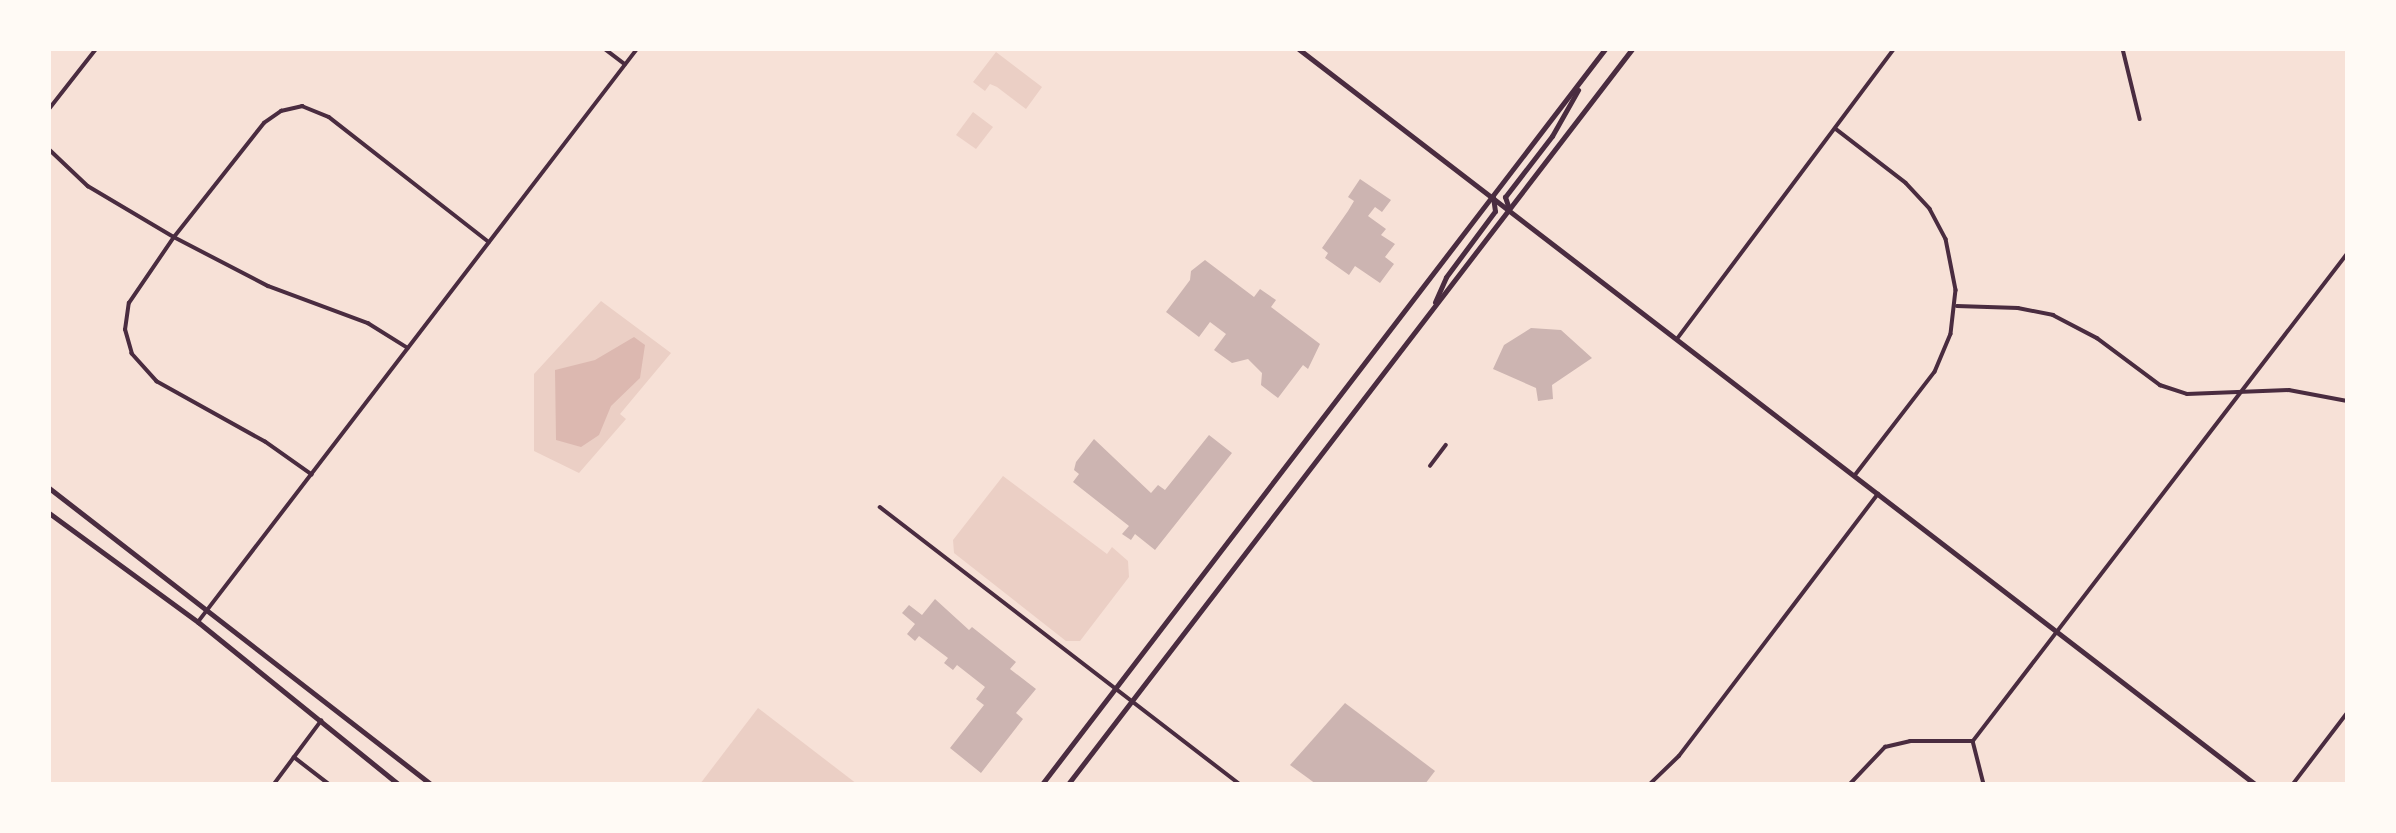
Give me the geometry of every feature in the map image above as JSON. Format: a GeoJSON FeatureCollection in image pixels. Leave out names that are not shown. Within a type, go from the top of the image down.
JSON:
{"type":"FeatureCollection","features":[{"type":"Feature","properties":{"kind":"main road"},"geometry":{"type":"LineString","coordinates":[[1042,784],[1605,49]]}},
{"type":"Feature","properties":{"kind":"main road"},"geometry":{"type":"LineString","coordinates":[[1068,784],[1632,49]]}},
{"type":"Feature","properties":{"kind":"main road"},"geometry":{"type":"LineString","coordinates":[[1509,209],[1505,197],[1552,136],[1588,72]]}},
{"type":"Feature","properties":{"kind":"main road"},"geometry":{"type":"LineString","coordinates":[[1433,309],[1446,277],[1494,211],[1493,196]]}},
{"type":"Feature","properties":{"kind":"main road"},"geometry":{"type":"LineString","coordinates":[[49,488],[209,609],[430,784]]}},
{"type":"Feature","properties":{"kind":"main road"},"geometry":{"type":"LineString","coordinates":[[49,513],[198,622],[398,784]]}},
{"type":"Feature","properties":{"kind":"street"},"geometry":{"type":"LineString","coordinates":[[49,109],[96,49]]}},
{"type":"Feature","properties":{"kind":"street"},"geometry":{"type":"LineString","coordinates":[[604,49],[625,64]]}},
{"type":"Feature","properties":{"kind":"street"},"geometry":{"type":"LineString","coordinates":[[198,622],[636,49]]}},
{"type":"Feature","properties":{"kind":"street"},"geometry":{"type":"LineString","coordinates":[[1299,49],[2255,784]]}},
{"type":"Feature","properties":{"kind":"street"},"geometry":{"type":"LineString","coordinates":[[1307,55],[1311,49]]}},
{"type":"Feature","properties":{"kind":"street"},"geometry":{"type":"LineString","coordinates":[[1677,339],[1894,49]]}},
{"type":"Feature","properties":{"kind":"street"},"geometry":{"type":"LineString","coordinates":[[2087,49],[2117,49]]}},
{"type":"Feature","properties":{"kind":"street"},"geometry":{"type":"LineString","coordinates":[[2123,49],[2140,119]]}},
{"type":"Feature","properties":{"kind":"street"},"geometry":{"type":"LineString","coordinates":[[312,475],[265,442],[157,382],[139,366],[129,347],[125,330],[129,303],[174,237],[264,123],[281,111],[302,106],[337,122],[489,242]]}},
{"type":"Feature","properties":{"kind":"street"},"geometry":{"type":"LineString","coordinates":[[1836,129],[1906,183],[1930,209],[1951,255],[1957,306],[1935,372],[1854,476]]}},
{"type":"Feature","properties":{"kind":"street"},"geometry":{"type":"LineString","coordinates":[[49,149],[88,186],[174,237],[268,286],[368,323],[408,348]]}},
{"type":"Feature","properties":{"kind":"street"},"geometry":{"type":"LineString","coordinates":[[1973,741],[2347,254]]}},
{"type":"Feature","properties":{"kind":"street"},"geometry":{"type":"LineString","coordinates":[[1957,306],[2053,315],[2097,338],[2160,385],[2187,394],[2289,390],[2347,401]]}},
{"type":"Feature","properties":{"kind":"street"},"geometry":{"type":"LineString","coordinates":[[1430,466],[1446,445]]}},
{"type":"Feature","properties":{"kind":"street"},"geometry":{"type":"LineString","coordinates":[[1650,784],[1679,756],[1878,494]]}},
{"type":"Feature","properties":{"kind":"street"},"geometry":{"type":"LineString","coordinates":[[880,507],[1240,784]]}},
{"type":"Feature","properties":{"kind":"street"},"geometry":{"type":"LineString","coordinates":[[2293,784],[2347,713]]}},
{"type":"Feature","properties":{"kind":"street"},"geometry":{"type":"LineString","coordinates":[[274,784],[322,720]]}},
{"type":"Feature","properties":{"kind":"street"},"geometry":{"type":"LineString","coordinates":[[1850,784],[1885,747],[1910,741],[1973,741]]}},
{"type":"Feature","properties":{"kind":"street"},"geometry":{"type":"LineString","coordinates":[[1973,741],[1984,784]]}},
{"type":"Feature","properties":{"kind":"street"},"geometry":{"type":"LineString","coordinates":[[294,757],[329,784]]}},
{"type":"Feature","properties":{"kind":"shaded area"},"geometry":{"type":"Polygon","coordinates":[[[996,52],[1042,87],[1026,109],[997,87],[990,84],[985,91],[973,82],[996,52]]]}},
{"type":"Feature","properties":{"kind":"shaded area"},"geometry":{"type":"Polygon","coordinates":[[[973,112],[993,127],[976,149],[956,135],[973,112]]]}},
{"type":"Feature","properties":{"kind":"shaded area"},"geometry":{"type":"Polygon","coordinates":[[[601,301],[671,353],[620,414],[626,419],[579,473],[534,451],[534,374],[601,301]]]}},
{"type":"Feature","properties":{"kind":"shaded area"},"geometry":{"type":"Polygon","coordinates":[[[634,337],[645,345],[640,378],[611,406],[599,435],[581,447],[556,440],[555,370],[595,360],[634,337]]]}},
{"type":"Feature","properties":{"kind":"shaded area"},"geometry":{"type":"Polygon","coordinates":[[[1003,476],[1107,554],[1112,547],[1128,561],[1129,577],[1080,641],[1066,641],[954,553],[953,540],[1003,476]]]}},
{"type":"Feature","properties":{"kind":"shaded area"},"geometry":{"type":"Polygon","coordinates":[[[758,708],[857,784],[700,784],[758,708]]]}},
{"type":"Feature","properties":{"kind":"building"},"geometry":{"type":"Polygon","coordinates":[[[1360,179],[1391,200],[1382,212],[1375,207],[1368,216],[1386,229],[1381,235],[1395,244],[1385,257],[1394,264],[1380,283],[1355,266],[1349,275],[1325,258],[1328,253],[1322,248],[1354,201],[1348,197],[1360,179]]]}},
{"type":"Feature","properties":{"kind":"building"},"geometry":{"type":"Polygon","coordinates":[[[1205,260],[1254,297],[1260,289],[1276,300],[1271,307],[1320,344],[1308,369],[1303,365],[1278,398],[1261,385],[1262,373],[1248,359],[1232,363],[1214,350],[1226,334],[1210,322],[1199,337],[1166,312],[1190,280],[1191,271],[1205,260]]]}},
{"type":"Feature","properties":{"kind":"building"},"geometry":{"type":"Polygon","coordinates":[[[1531,328],[1561,330],[1592,358],[1552,385],[1553,399],[1538,401],[1536,388],[1493,369],[1504,345],[1531,328]]]}},
{"type":"Feature","properties":{"kind":"building"},"geometry":{"type":"Polygon","coordinates":[[[1209,435],[1232,453],[1155,550],[1135,534],[1131,540],[1122,534],[1129,526],[1073,482],[1079,474],[1074,470],[1076,462],[1094,439],[1151,493],[1158,485],[1165,490],[1209,435]]]}},
{"type":"Feature","properties":{"kind":"building"},"geometry":{"type":"Polygon","coordinates":[[[935,599],[969,630],[972,627],[1016,662],[1010,669],[1036,689],[1016,713],[1023,719],[981,773],[950,748],[984,705],[976,699],[985,687],[957,665],[953,670],[944,663],[948,658],[919,636],[915,641],[907,634],[915,624],[902,613],[909,605],[922,615],[935,599]]]}},
{"type":"Feature","properties":{"kind":"building"},"geometry":{"type":"Polygon","coordinates":[[[1345,703],[1435,771],[1425,784],[1316,784],[1290,765],[1345,703]]]}}]}
